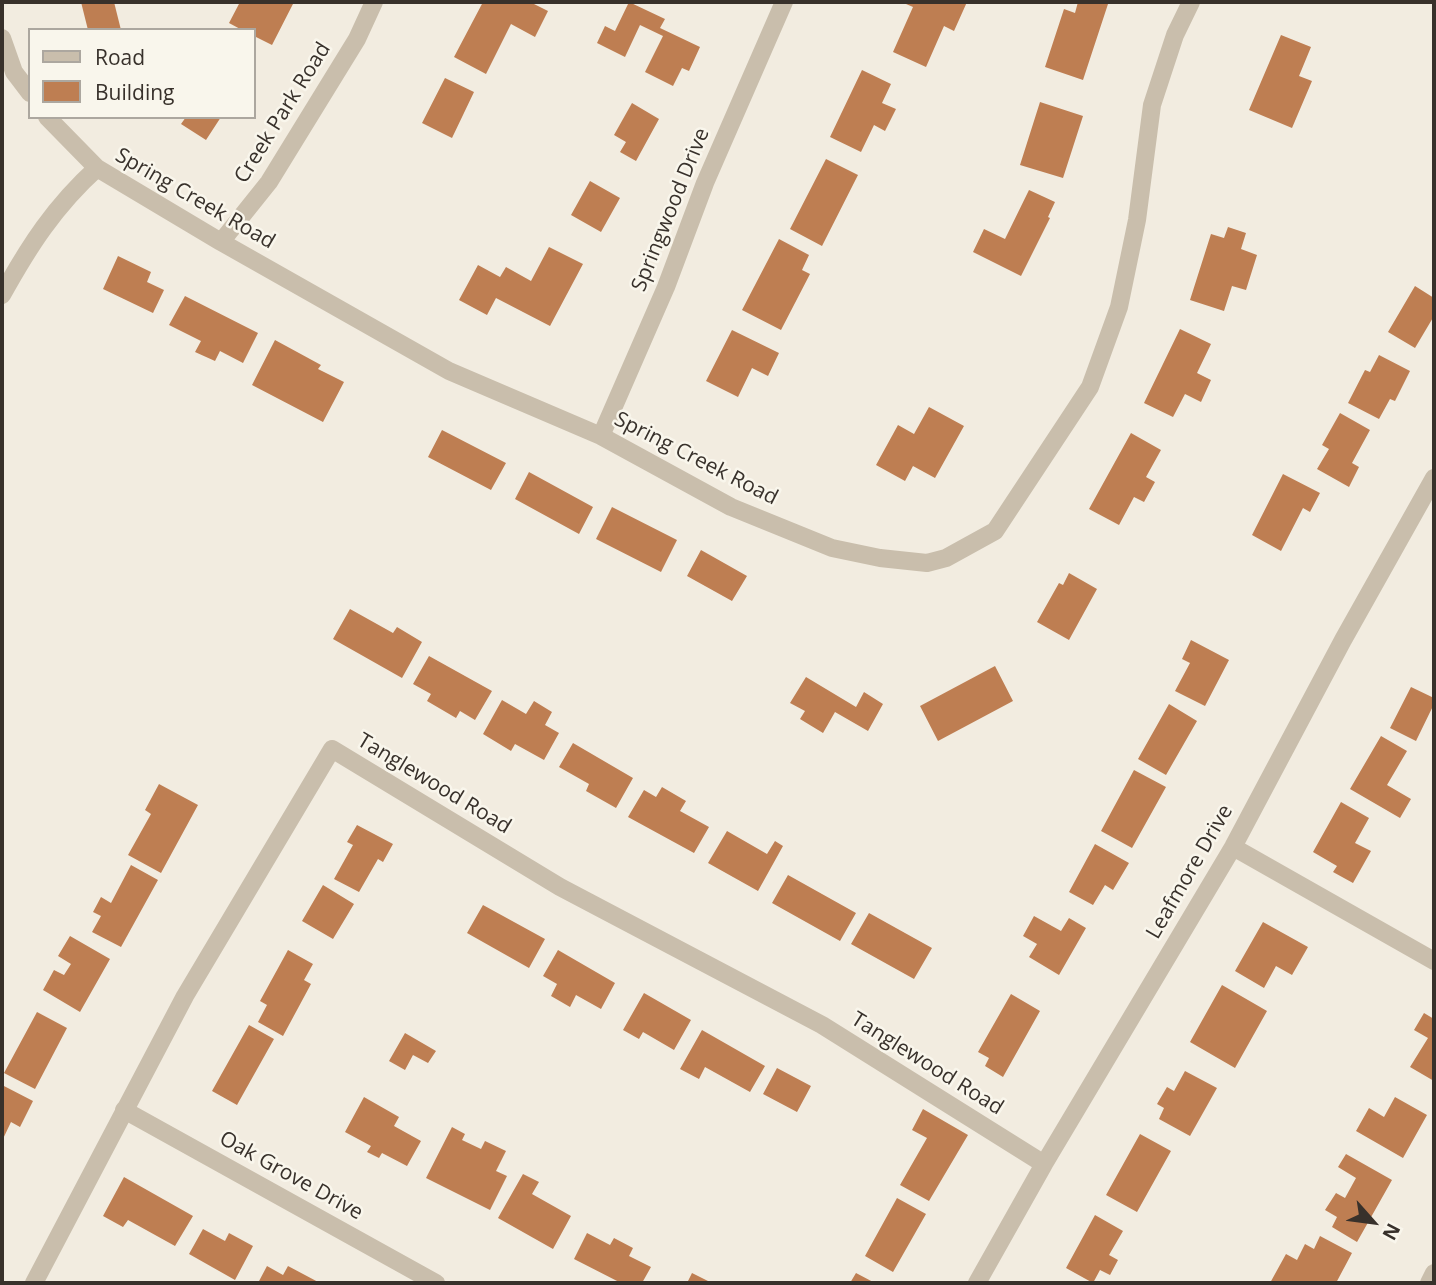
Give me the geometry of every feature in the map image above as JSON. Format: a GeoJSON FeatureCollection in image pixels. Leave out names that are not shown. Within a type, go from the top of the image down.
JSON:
{"type":"FeatureCollection","features":[{"type":"Feature","properties":{"kind":"street","name":"Creek Park Road"},"geometry":{"type":"LineString","coordinates":[[221,242],[269,182],[357,39],[374,2]]}},
{"type":"Feature","properties":{"kind":"street","name":"Springwood Drive"},"geometry":{"type":"LineString","coordinates":[[601,436],[666,287],[705,183],[784,2]]}},
{"type":"Feature","properties":{"kind":"street","name":"Spring Creek Road"},"geometry":{"type":"LineString","coordinates":[[49,119],[97,168],[221,242],[449,371],[601,436],[731,507],[832,548],[927,564],[946,558],[995,531],[1090,387],[1119,307],[1137,220],[1152,105],[1175,35],[1191,2]]}},
{"type":"Feature","properties":{"kind":"street"},"geometry":{"type":"LineString","coordinates":[[2,38],[15,72],[28,90]]}},
{"type":"Feature","properties":{"kind":"street"},"geometry":{"type":"LineString","coordinates":[[2,295],[32,242],[69,193],[97,168]]}},
{"type":"Feature","properties":{"kind":"street","name":"Leafmore Drive"},"geometry":{"type":"LineString","coordinates":[[977,1283],[1044,1164],[1233,847],[1343,640],[1434,478]]}},
{"type":"Feature","properties":{"kind":"street","name":"Tanglewood Road"},"geometry":{"type":"LineString","coordinates":[[34,1283],[185,996],[332,749],[560,887],[822,1025],[1044,1164]]}},
{"type":"Feature","properties":{"kind":"street"},"geometry":{"type":"LineString","coordinates":[[1233,847],[1434,961]]}},
{"type":"Feature","properties":{"kind":"street","name":"Oak Grove Drive"},"geometry":{"type":"LineString","coordinates":[[124,1110],[436,1283]]}},
{"type":"Feature","properties":{"kind":"street"},"geometry":{"type":"LineString","coordinates":[[1429,1283],[1434,1273]]}},
{"type":"Feature","properties":{"kind":"building"},"geometry":{"type":"Polygon","coordinates":[[[81,2],[114,2],[120,28],[88,28],[81,2]]]}},
{"type":"Feature","properties":{"kind":"building"},"geometry":{"type":"Polygon","coordinates":[[[240,2],[294,2],[272,45],[256,37],[256,28],[238,28],[229,23],[240,2]]]}},
{"type":"Feature","properties":{"kind":"building"},"geometry":{"type":"Polygon","coordinates":[[[483,2],[530,2],[548,11],[535,37],[511,24],[486,74],[454,57],[483,2]]]}},
{"type":"Feature","properties":{"kind":"building"},"geometry":{"type":"Polygon","coordinates":[[[629,2],[665,19],[660,28],[700,47],[689,71],[682,68],[673,86],[645,72],[663,36],[640,25],[625,57],[597,43],[605,26],[615,31],[629,2]]]}},
{"type":"Feature","properties":{"kind":"building"},"geometry":{"type":"Polygon","coordinates":[[[906,2],[967,2],[954,31],[944,26],[926,67],[893,52],[913,7],[906,2]]]}},
{"type":"Feature","properties":{"kind":"building"},"geometry":{"type":"Polygon","coordinates":[[[1078,2],[1108,4],[1083,80],[1045,67],[1064,9],[1075,13],[1078,2]]]}},
{"type":"Feature","properties":{"kind":"building"},"geometry":{"type":"Polygon","coordinates":[[[1281,35],[1311,47],[1299,76],[1312,81],[1292,128],[1249,110],[1281,35]]]}},
{"type":"Feature","properties":{"kind":"building"},"geometry":{"type":"Polygon","coordinates":[[[862,70],[891,84],[882,103],[896,109],[885,131],[874,125],[861,152],[830,137],[862,70]]]}},
{"type":"Feature","properties":{"kind":"building"},"geometry":{"type":"Polygon","coordinates":[[[445,78],[474,92],[452,138],[422,123],[445,78]]]}},
{"type":"Feature","properties":{"kind":"building"},"geometry":{"type":"Polygon","coordinates":[[[1040,102],[1083,116],[1063,178],[1020,165],[1040,102]]]}},
{"type":"Feature","properties":{"kind":"building"},"geometry":{"type":"Polygon","coordinates":[[[632,103],[659,119],[636,161],[620,152],[626,142],[614,135],[632,103]]]}},
{"type":"Feature","properties":{"kind":"building"},"geometry":{"type":"Polygon","coordinates":[[[185,119],[220,119],[206,140],[181,124],[185,119]]]}},
{"type":"Feature","properties":{"kind":"building"},"geometry":{"type":"Polygon","coordinates":[[[826,159],[858,175],[822,246],[790,229],[826,159]]]}},
{"type":"Feature","properties":{"kind":"building"},"geometry":{"type":"Polygon","coordinates":[[[590,181],[620,198],[601,232],[571,215],[590,181]]]}},
{"type":"Feature","properties":{"kind":"building"},"geometry":{"type":"Polygon","coordinates":[[[1029,190],[1055,202],[1048,217],[1050,218],[1021,276],[973,252],[984,229],[1005,239],[1029,190]]]}},
{"type":"Feature","properties":{"kind":"building"},"geometry":{"type":"Polygon","coordinates":[[[1228,227],[1246,233],[1241,249],[1257,255],[1246,290],[1232,286],[1224,311],[1190,300],[1211,234],[1224,238],[1228,227]]]}},
{"type":"Feature","properties":{"kind":"building"},"geometry":{"type":"Polygon","coordinates":[[[779,239],[809,255],[802,270],[810,274],[781,330],[742,310],[779,239]]]}},
{"type":"Feature","properties":{"kind":"building"},"geometry":{"type":"Polygon","coordinates":[[[549,247],[583,264],[550,326],[496,298],[487,315],[459,300],[478,265],[500,277],[506,267],[531,281],[549,247]]]}},
{"type":"Feature","properties":{"kind":"building"},"geometry":{"type":"Polygon","coordinates":[[[118,256],[151,272],[147,282],[164,290],[153,313],[103,289],[118,256]]]}},
{"type":"Feature","properties":{"kind":"building"},"geometry":{"type":"Polygon","coordinates":[[[1415,286],[1434,298],[1434,316],[1415,348],[1388,332],[1415,286]]]}},
{"type":"Feature","properties":{"kind":"building"},"geometry":{"type":"Polygon","coordinates":[[[185,296],[258,333],[243,363],[220,351],[215,361],[195,352],[201,341],[169,325],[185,296]]]}},
{"type":"Feature","properties":{"kind":"building"},"geometry":{"type":"Polygon","coordinates":[[[1180,329],[1211,344],[1197,373],[1211,380],[1201,402],[1185,394],[1173,417],[1144,403],[1180,329]]]}},
{"type":"Feature","properties":{"kind":"building"},"geometry":{"type":"Polygon","coordinates":[[[732,330],[779,353],[768,376],[752,368],[738,397],[706,381],[732,330]]]}},
{"type":"Feature","properties":{"kind":"building"},"geometry":{"type":"Polygon","coordinates":[[[275,340],[321,365],[318,369],[344,382],[323,422],[252,385],[275,340]]]}},
{"type":"Feature","properties":{"kind":"building"},"geometry":{"type":"Polygon","coordinates":[[[1379,355],[1410,371],[1395,401],[1390,399],[1379,419],[1348,403],[1365,370],[1370,372],[1379,355]]]}},
{"type":"Feature","properties":{"kind":"building"},"geometry":{"type":"Polygon","coordinates":[[[929,407],[964,426],[935,478],[913,466],[905,481],[876,465],[898,425],[914,434],[929,407]]]}},
{"type":"Feature","properties":{"kind":"building"},"geometry":{"type":"Polygon","coordinates":[[[1340,413],[1370,430],[1352,463],[1359,467],[1349,487],[1317,469],[1329,449],[1322,445],[1340,413]]]}},
{"type":"Feature","properties":{"kind":"building"},"geometry":{"type":"Polygon","coordinates":[[[442,430],[506,463],[491,490],[428,457],[442,430]]]}},
{"type":"Feature","properties":{"kind":"building"},"geometry":{"type":"Polygon","coordinates":[[[1131,433],[1161,450],[1146,477],[1155,482],[1144,502],[1134,497],[1119,525],[1089,509],[1131,433]]]}},
{"type":"Feature","properties":{"kind":"building"},"geometry":{"type":"Polygon","coordinates":[[[529,472],[593,507],[579,534],[515,499],[529,472]]]}},
{"type":"Feature","properties":{"kind":"building"},"geometry":{"type":"Polygon","coordinates":[[[1283,474],[1320,493],[1310,512],[1303,508],[1281,551],[1252,535],[1283,474]]]}},
{"type":"Feature","properties":{"kind":"building"},"geometry":{"type":"Polygon","coordinates":[[[612,507],[677,540],[661,572],[596,539],[612,507]]]}},
{"type":"Feature","properties":{"kind":"building"},"geometry":{"type":"Polygon","coordinates":[[[701,550],[747,576],[732,601],[687,576],[701,550]]]}},
{"type":"Feature","properties":{"kind":"building"},"geometry":{"type":"Polygon","coordinates":[[[1069,573],[1097,589],[1069,640],[1037,622],[1059,583],[1063,585],[1069,573]]]}},
{"type":"Feature","properties":{"kind":"building"},"geometry":{"type":"Polygon","coordinates":[[[350,609],[393,633],[397,627],[422,642],[402,678],[333,639],[350,609]]]}},
{"type":"Feature","properties":{"kind":"building"},"geometry":{"type":"Polygon","coordinates":[[[1191,640],[1229,660],[1205,706],[1175,691],[1190,663],[1182,659],[1191,640]]]}},
{"type":"Feature","properties":{"kind":"building"},"geometry":{"type":"Polygon","coordinates":[[[429,656],[492,691],[475,720],[460,711],[456,718],[427,701],[431,694],[413,684],[429,656]]]}},
{"type":"Feature","properties":{"kind":"building"},"geometry":{"type":"Polygon","coordinates":[[[995,666],[1013,701],[938,741],[920,706],[995,666]]]}},
{"type":"Feature","properties":{"kind":"building"},"geometry":{"type":"Polygon","coordinates":[[[806,677],[856,707],[864,692],[883,704],[868,731],[835,712],[823,733],[800,719],[805,711],[790,703],[806,677]]]}},
{"type":"Feature","properties":{"kind":"building"},"geometry":{"type":"Polygon","coordinates":[[[1411,687],[1434,698],[1434,704],[1416,741],[1390,728],[1411,687]]]}},
{"type":"Feature","properties":{"kind":"building"},"geometry":{"type":"Polygon","coordinates":[[[502,700],[526,714],[534,701],[552,712],[545,725],[559,733],[544,760],[515,744],[511,751],[483,734],[502,700]]]}},
{"type":"Feature","properties":{"kind":"building"},"geometry":{"type":"Polygon","coordinates":[[[1169,704],[1197,721],[1166,775],[1138,759],[1169,704]]]}},
{"type":"Feature","properties":{"kind":"building"},"geometry":{"type":"Polygon","coordinates":[[[1381,736],[1407,751],[1387,785],[1411,799],[1400,818],[1350,789],[1381,736]]]}},
{"type":"Feature","properties":{"kind":"building"},"geometry":{"type":"Polygon","coordinates":[[[573,743],[633,778],[616,808],[586,791],[589,784],[559,767],[573,743]]]}},
{"type":"Feature","properties":{"kind":"building"},"geometry":{"type":"Polygon","coordinates":[[[1134,770],[1166,787],[1132,848],[1101,831],[1134,770]]]}},
{"type":"Feature","properties":{"kind":"building"},"geometry":{"type":"Polygon","coordinates":[[[159,784],[198,805],[161,873],[128,855],[151,814],[145,810],[159,784]]]}},
{"type":"Feature","properties":{"kind":"building"},"geometry":{"type":"Polygon","coordinates":[[[662,787],[686,801],[680,811],[709,827],[694,853],[628,817],[644,790],[656,797],[662,787]]]}},
{"type":"Feature","properties":{"kind":"building"},"geometry":{"type":"Polygon","coordinates":[[[1341,802],[1369,818],[1355,843],[1371,851],[1353,883],[1333,872],[1337,866],[1313,852],[1341,802]]]}},
{"type":"Feature","properties":{"kind":"building"},"geometry":{"type":"Polygon","coordinates":[[[357,825],[393,844],[383,862],[378,859],[359,892],[334,879],[353,845],[347,842],[357,825]]]}},
{"type":"Feature","properties":{"kind":"building"},"geometry":{"type":"Polygon","coordinates":[[[727,831],[767,854],[775,841],[783,846],[758,891],[708,863],[727,831]]]}},
{"type":"Feature","properties":{"kind":"building"},"geometry":{"type":"Polygon","coordinates":[[[1095,844],[1129,863],[1113,890],[1105,885],[1093,905],[1069,892],[1095,844]]]}},
{"type":"Feature","properties":{"kind":"building"},"geometry":{"type":"Polygon","coordinates":[[[131,865],[158,880],[121,947],[92,932],[101,916],[93,912],[101,897],[111,903],[131,865]]]}},
{"type":"Feature","properties":{"kind":"building"},"geometry":{"type":"Polygon","coordinates":[[[788,875],[856,913],[840,941],[772,903],[788,875]]]}},
{"type":"Feature","properties":{"kind":"building"},"geometry":{"type":"Polygon","coordinates":[[[323,885],[354,904],[333,939],[302,921],[323,885]]]}},
{"type":"Feature","properties":{"kind":"building"},"geometry":{"type":"Polygon","coordinates":[[[483,905],[545,939],[529,968],[467,933],[483,905]]]}},
{"type":"Feature","properties":{"kind":"building"},"geometry":{"type":"Polygon","coordinates":[[[869,913],[932,948],[914,979],[851,944],[869,913]]]}},
{"type":"Feature","properties":{"kind":"building"},"geometry":{"type":"Polygon","coordinates":[[[1034,916],[1061,931],[1069,918],[1086,928],[1059,975],[1029,957],[1037,944],[1023,936],[1034,916]]]}},
{"type":"Feature","properties":{"kind":"building"},"geometry":{"type":"Polygon","coordinates":[[[1263,922],[1308,947],[1292,975],[1276,966],[1264,988],[1235,971],[1263,922]]]}},
{"type":"Feature","properties":{"kind":"building"},"geometry":{"type":"Polygon","coordinates":[[[70,936],[110,959],[80,1012],[43,990],[54,970],[64,975],[71,964],[58,956],[70,936]]]}},
{"type":"Feature","properties":{"kind":"building"},"geometry":{"type":"Polygon","coordinates":[[[288,950],[313,964],[304,980],[311,984],[283,1036],[258,1022],[267,1005],[260,1001],[288,950]]]}},
{"type":"Feature","properties":{"kind":"building"},"geometry":{"type":"Polygon","coordinates":[[[558,950],[615,983],[601,1009],[576,995],[570,1007],[551,996],[557,984],[543,976],[558,950]]]}},
{"type":"Feature","properties":{"kind":"building"},"geometry":{"type":"Polygon","coordinates":[[[1222,985],[1267,1011],[1235,1068],[1190,1042],[1222,985]]]}},
{"type":"Feature","properties":{"kind":"building"},"geometry":{"type":"Polygon","coordinates":[[[644,993],[691,1020],[674,1050],[643,1032],[639,1039],[623,1030],[644,993]]]}},
{"type":"Feature","properties":{"kind":"building"},"geometry":{"type":"Polygon","coordinates":[[[1011,994],[1040,1011],[1003,1077],[985,1066],[989,1058],[978,1052],[1011,994]]]}},
{"type":"Feature","properties":{"kind":"building"},"geometry":{"type":"Polygon","coordinates":[[[37,1012],[67,1028],[35,1089],[4,1073],[37,1012]]]}},
{"type":"Feature","properties":{"kind":"building"},"geometry":{"type":"Polygon","coordinates":[[[1424,1013],[1434,1019],[1434,1081],[1410,1067],[1428,1038],[1414,1030],[1424,1013]]]}},
{"type":"Feature","properties":{"kind":"building"},"geometry":{"type":"Polygon","coordinates":[[[249,1025],[274,1039],[237,1105],[212,1091],[249,1025]]]}},
{"type":"Feature","properties":{"kind":"building"},"geometry":{"type":"Polygon","coordinates":[[[702,1030],[765,1066],[750,1092],[705,1067],[699,1079],[680,1069],[702,1030]]]}},
{"type":"Feature","properties":{"kind":"building"},"geometry":{"type":"Polygon","coordinates":[[[405,1033],[436,1051],[428,1063],[413,1055],[405,1070],[389,1061],[405,1033]]]}},
{"type":"Feature","properties":{"kind":"building"},"geometry":{"type":"Polygon","coordinates":[[[777,1068],[811,1086],[797,1112],[763,1094],[777,1068]]]}},
{"type":"Feature","properties":{"kind":"building"},"geometry":{"type":"Polygon","coordinates":[[[1185,1071],[1217,1088],[1190,1136],[1159,1119],[1164,1108],[1157,1104],[1167,1087],[1174,1091],[1185,1071]]]}},
{"type":"Feature","properties":{"kind":"building"},"geometry":{"type":"Polygon","coordinates":[[[2,1085],[33,1101],[20,1127],[11,1122],[2,1141],[2,1085]]]}},
{"type":"Feature","properties":{"kind":"building"},"geometry":{"type":"Polygon","coordinates":[[[364,1097],[399,1117],[394,1126],[421,1141],[407,1166],[382,1153],[379,1158],[367,1152],[371,1146],[345,1132],[364,1097]]]}},
{"type":"Feature","properties":{"kind":"building"},"geometry":{"type":"Polygon","coordinates":[[[1395,1097],[1427,1115],[1403,1158],[1356,1131],[1369,1108],[1384,1117],[1395,1097]]]}},
{"type":"Feature","properties":{"kind":"building"},"geometry":{"type":"Polygon","coordinates":[[[923,1109],[968,1135],[929,1201],[900,1185],[927,1138],[912,1130],[923,1109]]]}},
{"type":"Feature","properties":{"kind":"building"},"geometry":{"type":"Polygon","coordinates":[[[452,1127],[465,1134],[462,1140],[481,1149],[485,1141],[506,1151],[496,1171],[507,1176],[490,1210],[426,1178],[452,1127]]]}},
{"type":"Feature","properties":{"kind":"building"},"geometry":{"type":"Polygon","coordinates":[[[1140,1134],[1171,1151],[1137,1212],[1106,1195],[1140,1134]]]}},
{"type":"Feature","properties":{"kind":"building"},"geometry":{"type":"Polygon","coordinates":[[[1346,1154],[1392,1180],[1357,1242],[1332,1227],[1337,1217],[1325,1210],[1336,1193],[1345,1198],[1356,1178],[1338,1167],[1346,1154]]]}},
{"type":"Feature","properties":{"kind":"building"},"geometry":{"type":"Polygon","coordinates":[[[523,1174],[539,1182],[532,1194],[571,1216],[553,1249],[498,1218],[523,1174]]]}},
{"type":"Feature","properties":{"kind":"building"},"geometry":{"type":"Polygon","coordinates":[[[124,1177],[193,1216],[175,1246],[128,1220],[123,1227],[103,1216],[124,1177]]]}},
{"type":"Feature","properties":{"kind":"building"},"geometry":{"type":"Polygon","coordinates":[[[897,1198],[926,1214],[893,1272],[865,1256],[897,1198]]]}},
{"type":"Feature","properties":{"kind":"building"},"geometry":{"type":"Polygon","coordinates":[[[1095,1215],[1123,1231],[1109,1255],[1118,1260],[1110,1275],[1100,1270],[1093,1283],[1066,1268],[1095,1215]]]}},
{"type":"Feature","properties":{"kind":"building"},"geometry":{"type":"Polygon","coordinates":[[[203,1229],[225,1241],[229,1233],[253,1246],[235,1280],[189,1254],[203,1229]]]}},
{"type":"Feature","properties":{"kind":"building"},"geometry":{"type":"Polygon","coordinates":[[[587,1233],[610,1245],[614,1238],[633,1248],[629,1256],[651,1267],[642,1283],[621,1283],[574,1259],[587,1233]]]}},
{"type":"Feature","properties":{"kind":"building"},"geometry":{"type":"Polygon","coordinates":[[[1320,1236],[1352,1253],[1336,1283],[1270,1283],[1286,1254],[1297,1260],[1305,1244],[1314,1249],[1320,1236]]]}},
{"type":"Feature","properties":{"kind":"building"},"geometry":{"type":"Polygon","coordinates":[[[267,1266],[283,1275],[288,1266],[320,1283],[258,1283],[267,1266]]]}},
{"type":"Feature","properties":{"kind":"building"},"geometry":{"type":"Polygon","coordinates":[[[692,1273],[712,1283],[687,1283],[692,1273]]]}},
{"type":"Feature","properties":{"kind":"building"},"geometry":{"type":"Polygon","coordinates":[[[856,1273],[875,1283],[850,1283],[856,1273]]]}}]}
